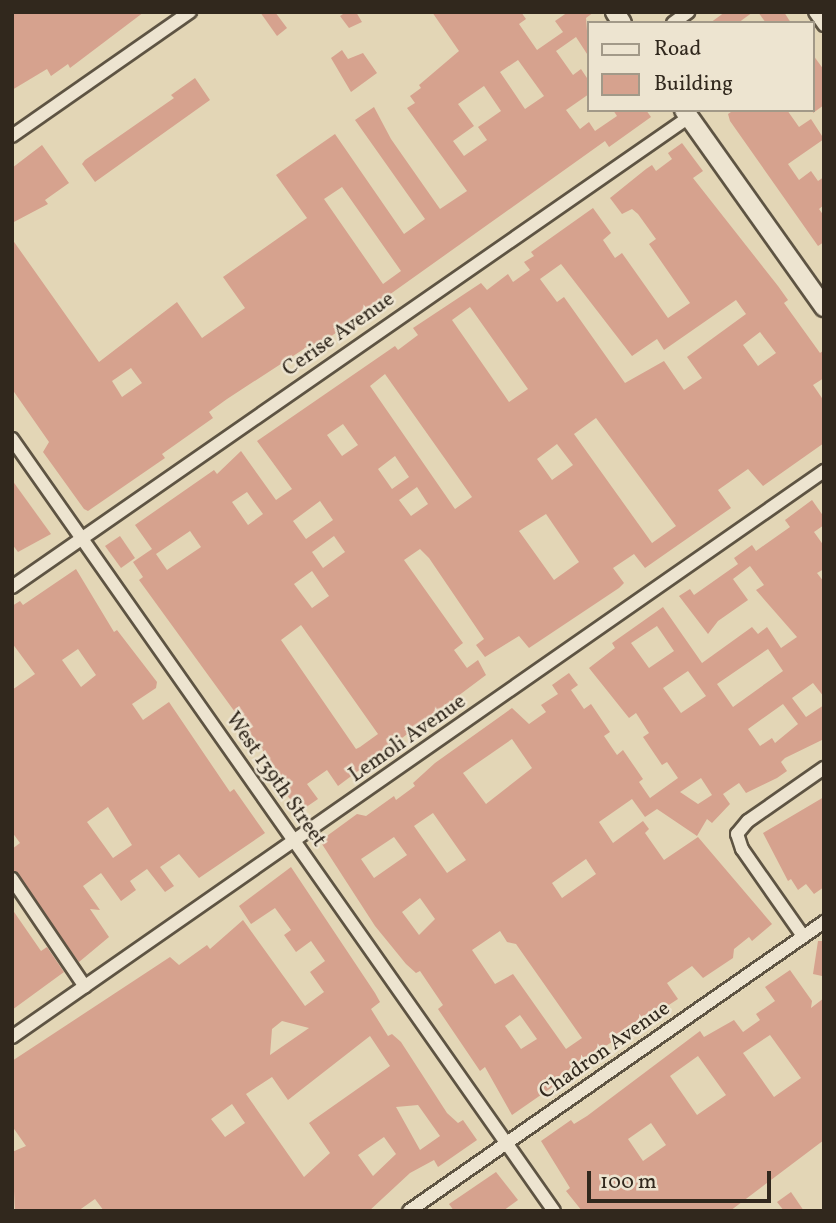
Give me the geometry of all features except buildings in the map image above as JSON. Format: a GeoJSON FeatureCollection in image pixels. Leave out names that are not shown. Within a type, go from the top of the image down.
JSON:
{"type":"FeatureCollection","features":[{"type":"Feature","properties":{"kind":"street"},"geometry":{"type":"LineString","coordinates":[[12,136],[190,12]]}},
{"type":"Feature","properties":{"kind":"street"},"geometry":{"type":"LineString","coordinates":[[815,12],[824,25]]}},
{"type":"Feature","properties":{"kind":"street"},"geometry":{"type":"LineString","coordinates":[[686,113],[824,307]]}},
{"type":"Feature","properties":{"kind":"street","name":"Cerise Avenue"},"geometry":{"type":"LineString","coordinates":[[12,586],[686,113]]}},
{"type":"Feature","properties":{"kind":"street","name":"West 139th Street"},"geometry":{"type":"LineString","coordinates":[[12,439],[554,1211]]}},
{"type":"Feature","properties":{"kind":"street","name":"Lemoli Avenue"},"geometry":{"type":"LineString","coordinates":[[12,1037],[824,471]]}},
{"type":"Feature","properties":{"kind":"street"},"geometry":{"type":"LineString","coordinates":[[803,936],[742,849],[737,834],[748,821],[824,768]]}},
{"type":"Feature","properties":{"kind":"street"},"geometry":{"type":"LineString","coordinates":[[12,879],[85,987]]}},
{"type":"Feature","properties":{"kind":"street","name":"Chadron Avenue"},"geometry":{"type":"LineString","coordinates":[[409,1211],[824,922]]}}]}
